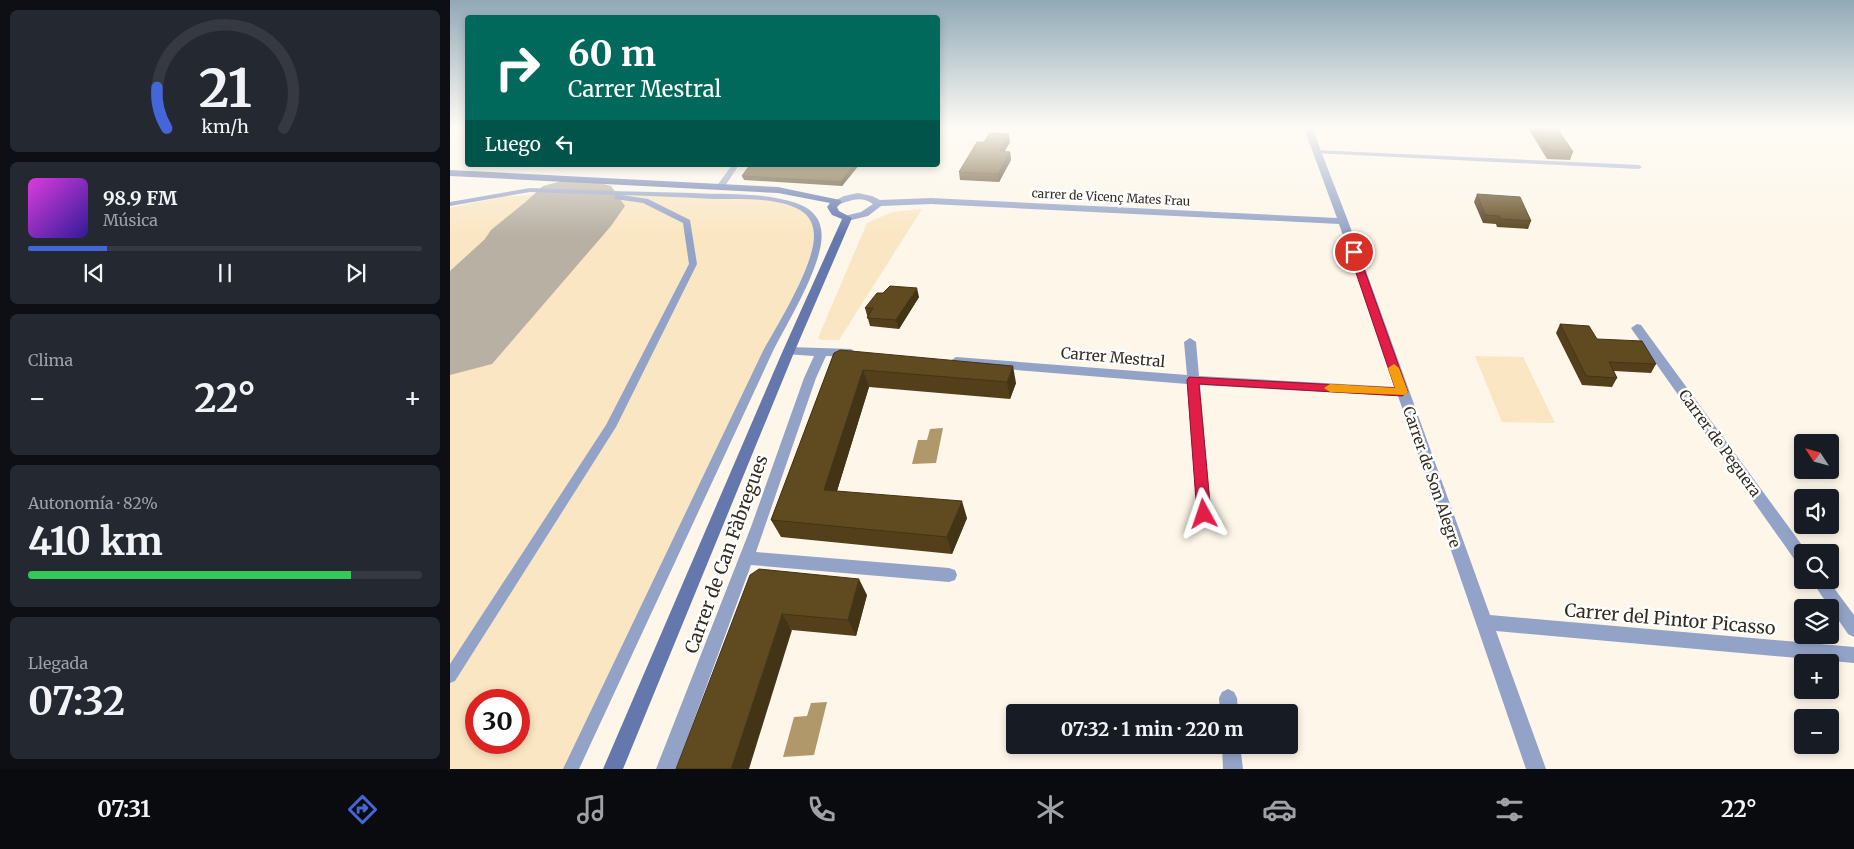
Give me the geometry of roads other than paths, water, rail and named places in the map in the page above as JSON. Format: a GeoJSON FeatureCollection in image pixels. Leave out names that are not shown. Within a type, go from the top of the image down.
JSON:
{"type":"FeatureCollection","features":[{"type":"Feature","properties":{"kind":"street","name":"Carrer de Son Alegre"},"geometry":{"type":"LineString","coordinates":[[1320,164],[1536,769]]}},
{"type":"Feature","properties":{"kind":"street"},"geometry":{"type":"LineString","coordinates":[[450,173],[778,190],[837,202]]}},
{"type":"Feature","properties":{"kind":"street"},"geometry":{"type":"LineString","coordinates":[[862,196],[873,198],[878,204],[875,209],[860,216],[848,218],[838,216],[833,212],[832,207],[846,197],[862,196]]}},
{"type":"Feature","properties":{"kind":"street","name":"carrer de Vicenç Mates Frau"},"geometry":{"type":"LineString","coordinates":[[878,204],[932,201],[1342,221]]}},
{"type":"Feature","properties":{"kind":"street"},"geometry":{"type":"LineString","coordinates":[[612,769],[658,665],[789,351],[848,218]]}},
{"type":"Feature","properties":{"kind":"street","name":"Carrer de Peguera"},"geometry":{"type":"LineString","coordinates":[[1638,328],[1794,547]]}},
{"type":"Feature","properties":{"kind":"street"},"geometry":{"type":"LineString","coordinates":[[1190,342],[1204,514]]}},
{"type":"Feature","properties":{"kind":"street"},"geometry":{"type":"LineString","coordinates":[[789,351],[867,354]]}},
{"type":"Feature","properties":{"kind":"street","name":"Carrer de Can Fàbregues"},"geometry":{"type":"LineString","coordinates":[[666,769],[747,558],[810,378],[822,352]]}},
{"type":"Feature","properties":{"kind":"street","name":"Carrer Mestral"},"geometry":{"type":"LineString","coordinates":[[946,360],[1193,380],[1402,392]]}},
{"type":"Feature","properties":{"kind":"street"},"geometry":{"type":"LineString","coordinates":[[747,558],[949,575]]}},
{"type":"Feature","properties":{"kind":"street"},"geometry":{"type":"LineString","coordinates":[[1825,589],[1854,629]]}},
{"type":"Feature","properties":{"kind":"street","name":"Carrer del Pintor Picasso"},"geometry":{"type":"LineString","coordinates":[[1483,622],[1854,655]]}},
{"type":"Feature","properties":{"kind":"street"},"geometry":{"type":"LineString","coordinates":[[1232,754],[1233,769]]}},
{"type":"Feature","properties":{"kind":"lane"},"geometry":{"type":"LineString","coordinates":[[1572,164],[1639,167]]}},
{"type":"Feature","properties":{"kind":"lane"},"geometry":{"type":"LineString","coordinates":[[720,188],[735,167]]}},
{"type":"Feature","properties":{"kind":"lane"},"geometry":{"type":"LineString","coordinates":[[450,204],[530,190],[760,198],[786,203],[809,213],[817,225],[817,248],[790,310],[768,351],[571,769]]}},
{"type":"Feature","properties":{"kind":"lane"},"geometry":{"type":"LineString","coordinates":[[450,676],[611,428],[693,264],[687,222],[645,201],[571,190]]}}]}
